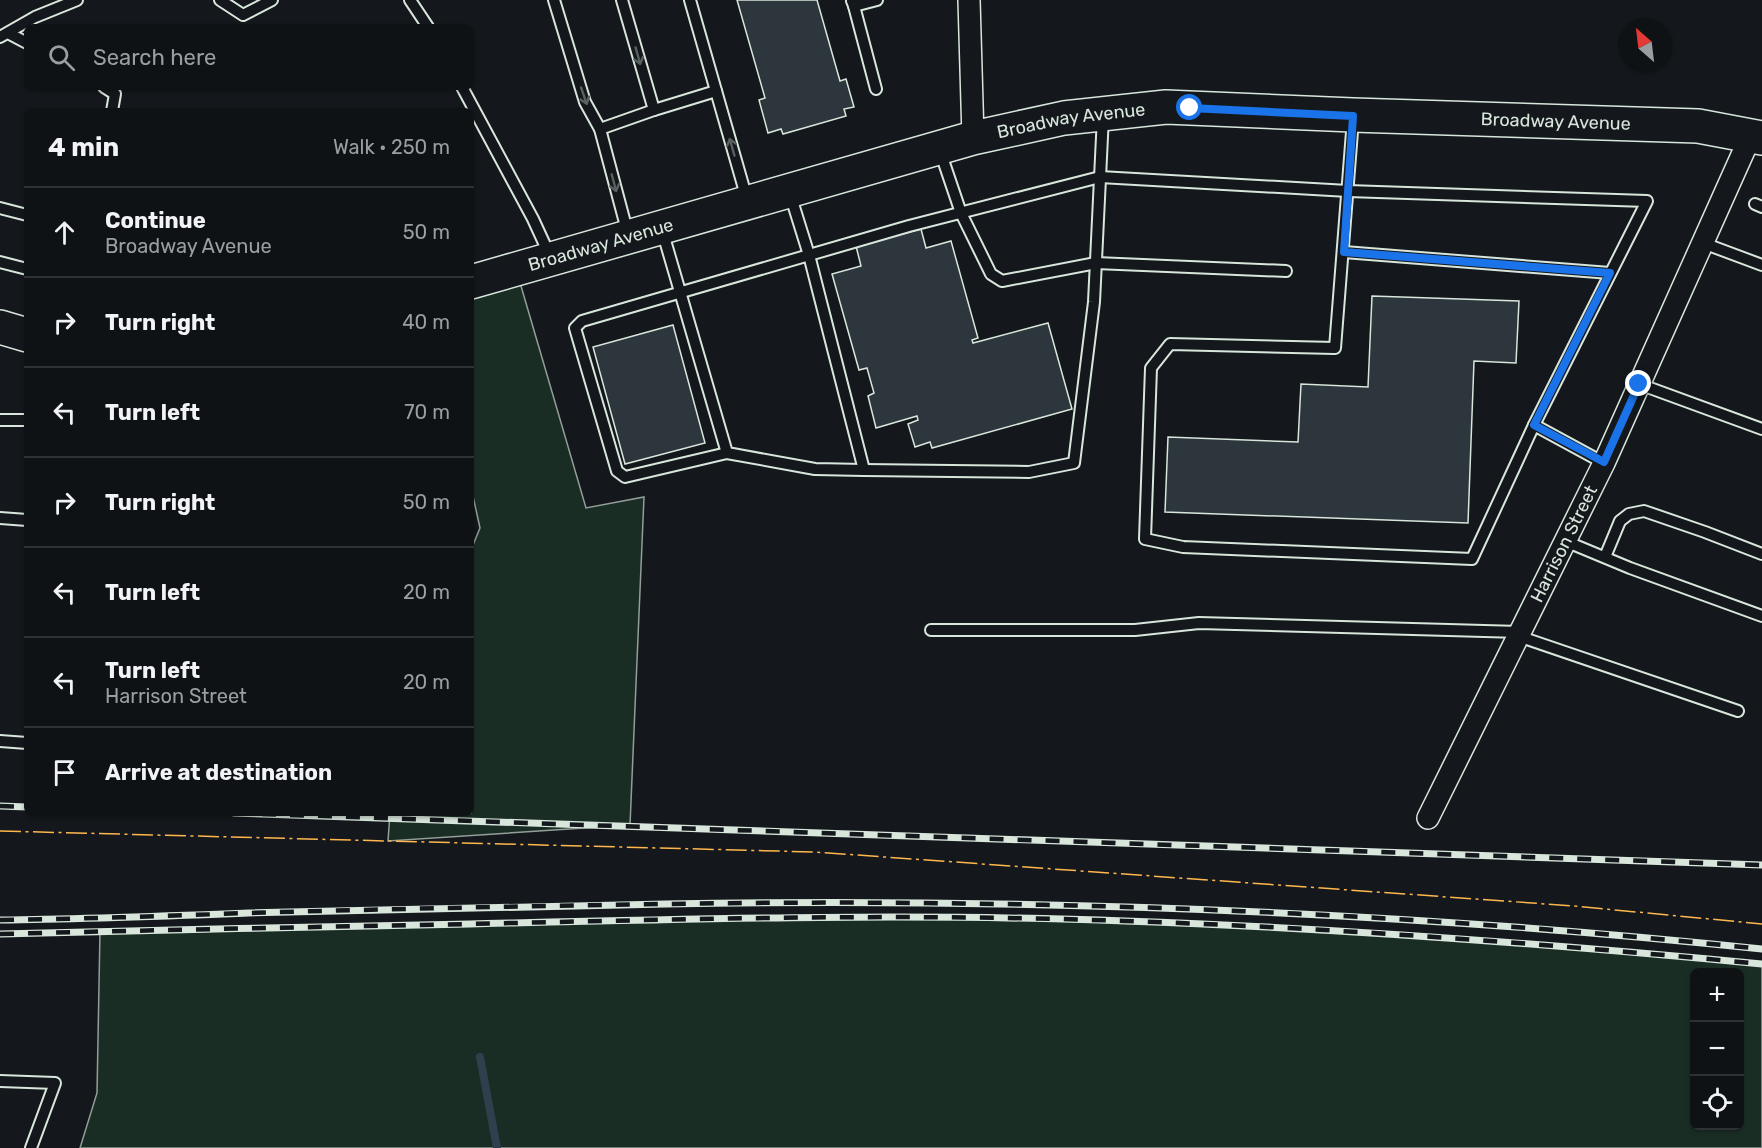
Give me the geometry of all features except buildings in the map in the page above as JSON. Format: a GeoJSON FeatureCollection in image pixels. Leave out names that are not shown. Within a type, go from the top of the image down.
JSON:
{"type":"FeatureCollection","features":[{"type":"Feature","properties":{"kind":"main road","name":"Broadway Avenue"},"geometry":{"type":"LineString","coordinates":[[474,281],[973,138],[1064,118],[1166,107],[1353,116],[1698,126],[1756,137]]}},
{"type":"Feature","properties":{"kind":"main road"},"geometry":{"type":"LineString","coordinates":[[0,327],[24,333]]}},
{"type":"Feature","properties":{"kind":"street"},"geometry":{"type":"LineString","coordinates":[[969,0],[973,138]]}},
{"type":"Feature","properties":{"kind":"street","name":"Harrison Street"},"geometry":{"type":"LineString","coordinates":[[1428,818],[1604,462],[1702,243],[1756,137]]}},
{"type":"Feature","properties":{"kind":"lane"},"geometry":{"type":"LineString","coordinates":[[4,35],[34,17],[76,0]]}},
{"type":"Feature","properties":{"kind":"lane"},"geometry":{"type":"LineString","coordinates":[[220,0],[243,15],[272,0]]}},
{"type":"Feature","properties":{"kind":"lane"},"geometry":{"type":"LineString","coordinates":[[411,0],[426,24]]}},
{"type":"Feature","properties":{"kind":"lane"},"geometry":{"type":"LineString","coordinates":[[554,0],[585,102],[600,129],[629,236]]}},
{"type":"Feature","properties":{"kind":"lane"},"geometry":{"type":"LineString","coordinates":[[622,0],[654,110]]}},
{"type":"Feature","properties":{"kind":"lane"},"geometry":{"type":"LineString","coordinates":[[690,0],[748,202]]}},
{"type":"Feature","properties":{"kind":"lane"},"geometry":{"type":"LineString","coordinates":[[876,89],[853,3],[877,0]]}},
{"type":"Feature","properties":{"kind":"lane"},"geometry":{"type":"LineString","coordinates":[[4,35],[24,42]]}},
{"type":"Feature","properties":{"kind":"lane"},"geometry":{"type":"LineString","coordinates":[[108,90],[114,94],[112,108]]}},
{"type":"Feature","properties":{"kind":"lane"},"geometry":{"type":"LineString","coordinates":[[464,90],[473,108]]}},
{"type":"Feature","properties":{"kind":"lane"},"geometry":{"type":"LineString","coordinates":[[600,129],[716,91]]}},
{"type":"Feature","properties":{"kind":"lane"},"geometry":{"type":"LineString","coordinates":[[474,109],[533,219],[551,259]]}},
{"type":"Feature","properties":{"kind":"lane"},"geometry":{"type":"LineString","coordinates":[[1103,114],[1100,177],[1096,262],[1094,302],[1074,463],[1029,472],[815,469],[727,453],[625,477],[617,471],[575,328],[582,321],[961,213],[1100,177],[1348,191],[1647,201],[1534,425],[1472,559],[1183,547],[1145,539],[1151,368],[1170,344],[1335,348],[1344,252],[1348,191],[1353,116]]}},
{"type":"Feature","properties":{"kind":"lane"},"geometry":{"type":"LineString","coordinates":[[939,148],[961,213],[991,274],[1002,281],[1096,262],[1286,271]]}},
{"type":"Feature","properties":{"kind":"lane"},"geometry":{"type":"LineString","coordinates":[[789,191],[809,255],[864,470]]}},
{"type":"Feature","properties":{"kind":"lane"},"geometry":{"type":"LineString","coordinates":[[0,208],[24,214]]}},
{"type":"Feature","properties":{"kind":"lane"},"geometry":{"type":"LineString","coordinates":[[661,227],[727,453]]}},
{"type":"Feature","properties":{"kind":"lane"},"geometry":{"type":"LineString","coordinates":[[1702,243],[1762,265]]}},
{"type":"Feature","properties":{"kind":"lane"},"geometry":{"type":"LineString","coordinates":[[1344,252],[1610,273]]}},
{"type":"Feature","properties":{"kind":"lane"},"geometry":{"type":"LineString","coordinates":[[0,262],[24,269]]}},
{"type":"Feature","properties":{"kind":"lane"},"geometry":{"type":"LineString","coordinates":[[1639,384],[1762,429]]}},
{"type":"Feature","properties":{"kind":"lane"},"geometry":{"type":"LineString","coordinates":[[0,420],[24,420]]}},
{"type":"Feature","properties":{"kind":"lane"},"geometry":{"type":"LineString","coordinates":[[1534,425],[1604,462]]}},
{"type":"Feature","properties":{"kind":"lane"},"geometry":{"type":"LineString","coordinates":[[1605,557],[1620,521],[1629,514],[1644,511],[1762,554]]}},
{"type":"Feature","properties":{"kind":"lane"},"geometry":{"type":"LineString","coordinates":[[0,518],[24,520]]}},
{"type":"Feature","properties":{"kind":"lane"},"geometry":{"type":"LineString","coordinates":[[1565,541],[1762,616]]}},
{"type":"Feature","properties":{"kind":"lane"},"geometry":{"type":"LineString","coordinates":[[931,630],[1135,630],[1199,623],[1519,634],[1738,711]]}},
{"type":"Feature","properties":{"kind":"lane"},"geometry":{"type":"LineString","coordinates":[[0,741],[24,743]]}},
{"type":"Feature","properties":{"kind":"lane"},"geometry":{"type":"LineString","coordinates":[[0,1081],[55,1083],[31,1148]]}},
{"type":"Feature","properties":{"kind":"green space"},"geometry":{"type":"Polygon","coordinates":[[[516,269],[586,508],[644,497],[630,825],[388,841],[390,816],[474,816],[474,543],[480,528],[474,501],[474,281],[516,269]]]}},
{"type":"Feature","properties":{"kind":"green space"},"geometry":{"type":"Polygon","coordinates":[[[875,917],[1062,919],[1204,924],[1443,938],[1762,964],[1762,1148],[80,1148],[97,1093],[100,931],[624,920],[875,917]]]}},
{"type":"Feature","properties":{"kind":"waterway"},"geometry":{"type":"LineString","coordinates":[[480,1057],[497,1148]]}},
{"type":"Feature","properties":{"kind":"railway"},"geometry":{"type":"LineString","coordinates":[[0,806],[24,807]]}},
{"type":"Feature","properties":{"kind":"railway"},"geometry":{"type":"LineString","coordinates":[[322,816],[1762,865]]}},
{"type":"Feature","properties":{"kind":"railway"},"geometry":{"type":"LineString","coordinates":[[0,920],[561,906],[940,903],[1351,916],[1488,925],[1762,949]]}},
{"type":"Feature","properties":{"kind":"railway"},"geometry":{"type":"LineString","coordinates":[[0,934],[716,919],[961,917],[1205,924],[1364,932],[1762,964]]}},
{"type":"Feature","properties":{"kind":"power"},"geometry":{"type":"LineString","coordinates":[[0,831],[814,852],[1574,906],[1762,924]]}},
{"type":"Feature","properties":{"kind":"route"},"geometry":{"type":"LineString","coordinates":[[1190,108],[1353,116],[1344,252],[1610,273],[1534,425],[1604,462],[1639,384]]}}]}
